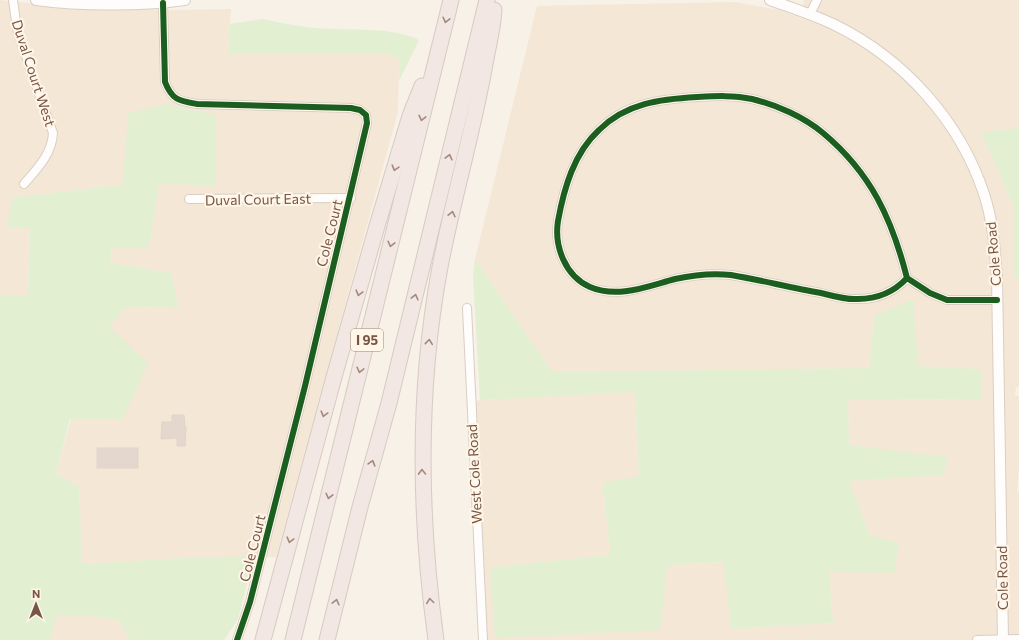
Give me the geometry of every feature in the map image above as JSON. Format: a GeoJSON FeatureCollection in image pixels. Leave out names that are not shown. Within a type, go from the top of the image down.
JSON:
{"type":"FeatureCollection","features":[{"type":"Feature","properties":{"kind":"highway","name":"I 95"},"geometry":{"type":"LineString","coordinates":[[293,640],[451,0]]}},
{"type":"Feature","properties":{"kind":"highway","name":"I 95"},"geometry":{"type":"LineString","coordinates":[[327,640],[360,507],[390,403],[487,0]]}},
{"type":"Feature","properties":{"kind":"highway"},"geometry":{"type":"LineString","coordinates":[[436,640],[428,581],[424,518],[422,460],[424,398],[430,333],[440,267],[480,92],[494,14],[494,0]]}},
{"type":"Feature","properties":{"kind":"highway"},"geometry":{"type":"LineString","coordinates":[[263,640],[334,377],[377,226],[410,116],[442,39]]}},
{"type":"Feature","properties":{"kind":"street","name":"Duval Court West"},"geometry":{"type":"LineString","coordinates":[[13,0],[17,29],[32,77],[53,133],[53,142],[48,152],[24,184]]}},
{"type":"Feature","properties":{"kind":"street"},"geometry":{"type":"LineString","coordinates":[[36,0],[75,3],[158,2],[186,0]]}},
{"type":"Feature","properties":{"kind":"street","name":"Cole Road"},"geometry":{"type":"LineString","coordinates":[[770,0],[810,14],[852,34],[898,66],[944,115],[953,128],[975,170],[989,212],[995,252],[1003,640]]}},
{"type":"Feature","properties":{"kind":"street"},"geometry":{"type":"LineString","coordinates":[[810,14],[817,0]]}},
{"type":"Feature","properties":{"kind":"street","name":"Cole Court"},"geometry":{"type":"LineString","coordinates":[[158,2],[165,82],[169,92],[177,100],[197,104],[351,108],[360,110],[366,115],[367,131],[351,198],[277,498],[250,602],[237,640]]}},
{"type":"Feature","properties":{"kind":"street"},"geometry":{"type":"LineString","coordinates":[[907,278],[900,286],[885,294],[857,300],[727,275],[685,277],[619,292],[607,292],[588,286],[567,268],[560,255],[556,229],[572,168],[580,153],[598,130],[619,114],[633,107],[657,100],[725,96],[754,100],[777,108],[805,121],[821,131],[852,160],[874,191],[890,221],[896,234],[907,278],[930,293],[947,300],[997,300]]}},
{"type":"Feature","properties":{"kind":"street","name":"Duval Court East"},"geometry":{"type":"LineString","coordinates":[[189,200],[351,198]]}},
{"type":"Feature","properties":{"kind":"street","name":"West Cole Road"},"geometry":{"type":"LineString","coordinates":[[467,308],[483,640]]}},
{"type":"Feature","properties":{"kind":"street"},"geometry":{"type":"LineString","coordinates":[[977,640],[1019,639]]}},
{"type":"Feature","properties":{"kind":"shaded area"},"geometry":{"type":"Polygon","coordinates":[[[0,0],[56,6],[175,10],[231,9],[228,54],[387,54],[399,59],[398,112],[276,557],[181,558],[82,564],[79,487],[56,473],[71,419],[108,327],[125,307],[177,308],[172,273],[110,263],[112,248],[149,248],[159,183],[215,115],[123,185],[13,197],[30,227],[28,295],[0,296],[0,0]]]}},
{"type":"Feature","properties":{"kind":"shaded area"},"geometry":{"type":"Polygon","coordinates":[[[804,0],[1019,0],[1019,128],[981,132],[1014,207],[1014,278],[1019,279],[1019,387],[1016,387],[1015,395],[1019,396],[1019,468],[1017,492],[1019,492],[1019,640],[1008,640],[991,203],[979,167],[966,140],[943,107],[917,77],[882,48],[850,27],[803,6],[804,0]]]}},
{"type":"Feature","properties":{"kind":"shaded area"},"geometry":{"type":"Polygon","coordinates":[[[735,2],[779,10],[826,27],[868,50],[894,69],[916,89],[940,119],[960,151],[974,180],[985,217],[992,263],[998,640],[486,640],[475,402],[480,400],[635,392],[639,477],[603,483],[610,555],[490,567],[667,565],[725,562],[731,629],[833,623],[829,571],[870,536],[849,481],[943,475],[849,445],[848,400],[981,399],[981,369],[918,366],[874,316],[869,368],[552,372],[475,259],[537,6],[735,2]]]}},
{"type":"Feature","properties":{"kind":"shaded area"},"geometry":{"type":"Polygon","coordinates":[[[57,616],[95,616],[117,620],[131,640],[50,640],[57,616]]]}},
{"type":"Feature","properties":{"kind":"green space"},"geometry":{"type":"Polygon","coordinates":[[[262,19],[313,28],[382,31],[408,36],[419,40],[399,81],[399,59],[387,54],[228,54],[230,24],[262,19]]]}},
{"type":"Feature","properties":{"kind":"green space"},"geometry":{"type":"Polygon","coordinates":[[[167,104],[215,115],[215,186],[159,183],[149,248],[112,248],[110,263],[172,273],[178,308],[125,307],[109,327],[148,363],[123,419],[70,419],[56,473],[79,487],[82,564],[181,558],[254,556],[238,619],[224,640],[131,640],[117,620],[95,616],[57,616],[50,640],[0,640],[0,296],[28,295],[30,227],[7,227],[13,197],[123,185],[128,113],[167,104]]]}},
{"type":"Feature","properties":{"kind":"green space"},"geometry":{"type":"Polygon","coordinates":[[[1019,128],[1019,279],[1014,278],[1014,207],[981,132],[1019,128]]]}},
{"type":"Feature","properties":{"kind":"green space"},"geometry":{"type":"Polygon","coordinates":[[[475,259],[552,372],[869,368],[874,316],[913,299],[918,366],[981,369],[981,399],[848,400],[849,445],[948,457],[943,475],[849,481],[870,536],[899,543],[894,573],[829,572],[833,623],[731,629],[724,562],[667,565],[660,630],[495,638],[490,567],[610,555],[603,483],[639,476],[635,392],[480,400],[473,276],[475,259]]]}},
{"type":"Feature","properties":{"kind":"building"},"geometry":{"type":"Polygon","coordinates":[[[172,415],[184,415],[186,427],[185,446],[177,446],[177,438],[161,439],[162,422],[172,422],[172,415]]]}},
{"type":"Feature","properties":{"kind":"building"},"geometry":{"type":"Polygon","coordinates":[[[97,448],[138,448],[138,468],[97,468],[97,448]]]}},
{"type":"Feature","properties":{"kind":"cycle path"},"geometry":{"type":"LineString","coordinates":[[163,3],[165,82],[170,93],[177,99],[197,104],[351,108],[360,110],[366,115],[367,123],[305,386],[250,602],[237,640]]}},
{"type":"Feature","properties":{"kind":"cycle path"},"geometry":{"type":"LineString","coordinates":[[907,278],[891,291],[865,299],[840,298],[724,274],[689,276],[644,288],[622,292],[601,290],[590,287],[581,282],[574,276],[563,259],[557,231],[563,196],[571,172],[590,139],[609,121],[632,108],[670,99],[711,96],[732,96],[752,99],[780,108],[816,127],[840,148],[854,164],[867,181],[886,217],[901,256],[907,278],[930,293],[947,300],[997,300]]}}]}
